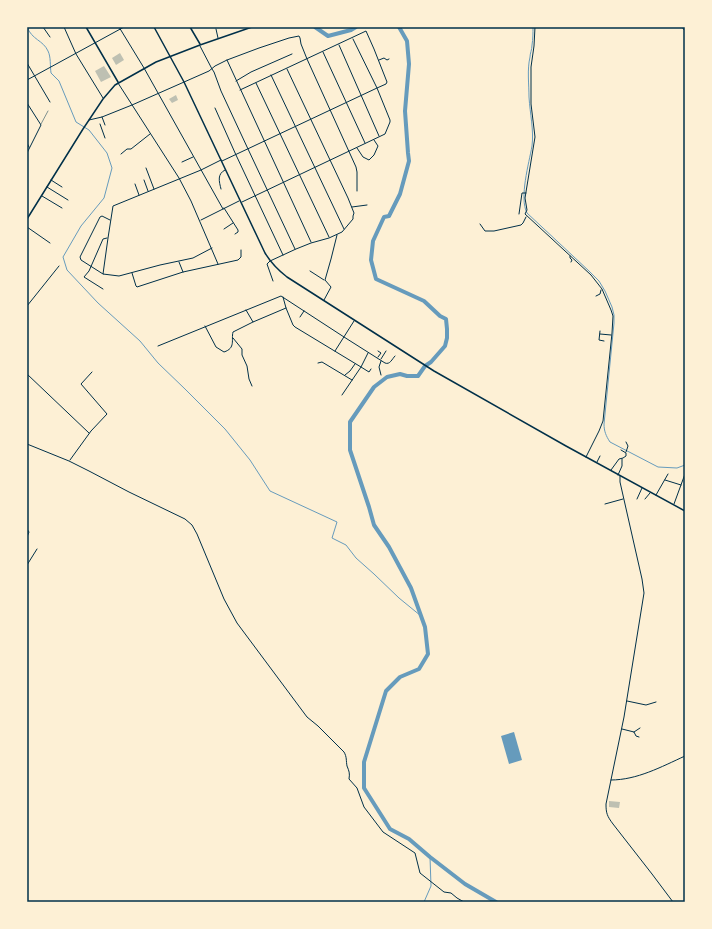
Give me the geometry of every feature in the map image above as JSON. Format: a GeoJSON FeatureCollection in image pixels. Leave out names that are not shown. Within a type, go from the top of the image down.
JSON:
{"type":"FeatureCollection","features":[{"type":"Feature","properties":{"kind":"main road"},"geometry":{"type":"LineString","coordinates":[[86,27],[118,82]]}},
{"type":"Feature","properties":{"kind":"main road"},"geometry":{"type":"LineString","coordinates":[[154,27],[184,82],[265,253],[278,269],[287,277],[430,369],[685,512]]}},
{"type":"Feature","properties":{"kind":"main road"},"geometry":{"type":"LineString","coordinates":[[190,27],[200,45]]}},
{"type":"Feature","properties":{"kind":"main road"},"geometry":{"type":"LineString","coordinates":[[27,219],[88,120],[118,82],[170,56],[252,27]]}},
{"type":"Feature","properties":{"kind":"street"},"geometry":{"type":"LineString","coordinates":[[43,27],[50,37]]}},
{"type":"Feature","properties":{"kind":"street"},"geometry":{"type":"LineString","coordinates":[[64,27],[75,53],[104,99]]}},
{"type":"Feature","properties":{"kind":"street"},"geometry":{"type":"LineString","coordinates":[[27,80],[48,67],[124,27]]}},
{"type":"Feature","properties":{"kind":"street"},"geometry":{"type":"LineString","coordinates":[[480,224],[485,230],[494,231],[521,225],[526,216],[525,212],[527,210],[525,193],[535,136],[531,104],[531,67],[535,27]]}},
{"type":"Feature","properties":{"kind":"street"},"geometry":{"type":"LineString","coordinates":[[682,27],[685,31]]}},
{"type":"Feature","properties":{"kind":"street"},"geometry":{"type":"LineString","coordinates":[[120,28],[223,209],[238,231],[235,234]]}},
{"type":"Feature","properties":{"kind":"street"},"geometry":{"type":"LineString","coordinates":[[216,29],[218,38]]}},
{"type":"Feature","properties":{"kind":"street"},"geometry":{"type":"LineString","coordinates":[[103,274],[113,206],[155,190],[179,178],[201,170],[264,142],[386,84],[387,82],[366,32],[240,90]]}},
{"type":"Feature","properties":{"kind":"street"},"geometry":{"type":"LineString","coordinates":[[88,120],[102,117],[132,105],[209,71],[227,60],[259,48],[299,36],[307,59],[331,110],[357,172],[357,192]]}},
{"type":"Feature","properties":{"kind":"street"},"geometry":{"type":"LineString","coordinates":[[200,220],[385,134],[390,122],[377,88],[353,38]]}},
{"type":"Feature","properties":{"kind":"street"},"geometry":{"type":"LineString","coordinates":[[200,45],[296,249]]}},
{"type":"Feature","properties":{"kind":"street"},"geometry":{"type":"LineString","coordinates":[[338,45],[380,136]]}},
{"type":"Feature","properties":{"kind":"street"},"geometry":{"type":"LineString","coordinates":[[323,52],[365,143]]}},
{"type":"Feature","properties":{"kind":"street"},"geometry":{"type":"LineString","coordinates":[[236,81],[251,72],[292,54]]}},
{"type":"Feature","properties":{"kind":"street"},"geometry":{"type":"LineString","coordinates":[[379,60],[384,58],[387,60],[389,59]]}},
{"type":"Feature","properties":{"kind":"street"},"geometry":{"type":"LineString","coordinates":[[227,60],[311,243]]}},
{"type":"Feature","properties":{"kind":"street"},"geometry":{"type":"LineString","coordinates":[[27,64],[50,102]]}},
{"type":"Feature","properties":{"kind":"street"},"geometry":{"type":"LineString","coordinates":[[273,281],[267,264],[270,261],[311,243],[341,233],[353,219],[354,213],[287,68]]}},
{"type":"Feature","properties":{"kind":"street"},"geometry":{"type":"LineString","coordinates":[[271,75],[344,230]]}},
{"type":"Feature","properties":{"kind":"street"},"geometry":{"type":"LineString","coordinates":[[118,82],[194,204],[218,264]]}},
{"type":"Feature","properties":{"kind":"street"},"geometry":{"type":"LineString","coordinates":[[256,82],[329,238]]}},
{"type":"Feature","properties":{"kind":"street"},"geometry":{"type":"LineString","coordinates":[[27,103],[40,125],[27,153]]}},
{"type":"Feature","properties":{"kind":"street"},"geometry":{"type":"LineString","coordinates":[[215,108],[283,255]]}},
{"type":"Feature","properties":{"kind":"street"},"geometry":{"type":"LineString","coordinates":[[102,117],[105,125]]}},
{"type":"Feature","properties":{"kind":"street"},"geometry":{"type":"LineString","coordinates":[[100,124],[105,138]]}},
{"type":"Feature","properties":{"kind":"street"},"geometry":{"type":"LineString","coordinates":[[121,154],[150,134]]}},
{"type":"Feature","properties":{"kind":"street"},"geometry":{"type":"LineString","coordinates":[[356,147],[363,157],[369,160],[378,146],[374,140]]}},
{"type":"Feature","properties":{"kind":"street"},"geometry":{"type":"LineString","coordinates":[[27,143],[30,148]]}},
{"type":"Feature","properties":{"kind":"street"},"geometry":{"type":"LineString","coordinates":[[182,162],[193,156]]}},
{"type":"Feature","properties":{"kind":"street"},"geometry":{"type":"LineString","coordinates":[[146,168],[155,190]]}},
{"type":"Feature","properties":{"kind":"street"},"geometry":{"type":"LineString","coordinates":[[222,189],[219,176],[222,171],[226,169]]}},
{"type":"Feature","properties":{"kind":"street"},"geometry":{"type":"LineString","coordinates":[[51,180],[62,187]]}},
{"type":"Feature","properties":{"kind":"street"},"geometry":{"type":"LineString","coordinates":[[144,180],[148,192]]}},
{"type":"Feature","properties":{"kind":"street"},"geometry":{"type":"LineString","coordinates":[[135,184],[140,195]]}},
{"type":"Feature","properties":{"kind":"street"},"geometry":{"type":"LineString","coordinates":[[47,186],[68,200]]}},
{"type":"Feature","properties":{"kind":"street"},"geometry":{"type":"LineString","coordinates":[[519,214],[521,195],[522,192],[525,193]]}},
{"type":"Feature","properties":{"kind":"street"},"geometry":{"type":"LineString","coordinates":[[41,196],[62,208]]}},
{"type":"Feature","properties":{"kind":"street"},"geometry":{"type":"LineString","coordinates":[[351,207],[368,205]]}},
{"type":"Feature","properties":{"kind":"street"},"geometry":{"type":"LineString","coordinates":[[110,220],[102,216],[100,217],[80,258],[103,274],[117,276],[193,258],[212,248]]}},
{"type":"Feature","properties":{"kind":"street"},"geometry":{"type":"LineString","coordinates":[[526,216],[591,275],[602,289],[613,316],[603,421],[586,457]]}},
{"type":"Feature","properties":{"kind":"street"},"geometry":{"type":"LineString","coordinates":[[224,229],[233,223]]}},
{"type":"Feature","properties":{"kind":"street"},"geometry":{"type":"LineString","coordinates":[[27,227],[50,243]]}},
{"type":"Feature","properties":{"kind":"street"},"geometry":{"type":"LineString","coordinates":[[325,280],[337,235]]}},
{"type":"Feature","properties":{"kind":"street"},"geometry":{"type":"LineString","coordinates":[[103,289],[84,277],[104,240],[108,238]]}},
{"type":"Feature","properties":{"kind":"street"},"geometry":{"type":"LineString","coordinates":[[132,272],[137,287],[183,272],[240,259],[241,250]]}},
{"type":"Feature","properties":{"kind":"street"},"geometry":{"type":"LineString","coordinates":[[570,256],[572,260],[571,262]]}},
{"type":"Feature","properties":{"kind":"street"},"geometry":{"type":"LineString","coordinates":[[179,261],[183,272]]}},
{"type":"Feature","properties":{"kind":"street"},"geometry":{"type":"LineString","coordinates":[[27,306],[59,266]]}},
{"type":"Feature","properties":{"kind":"street"},"geometry":{"type":"LineString","coordinates":[[310,271],[325,280],[331,287],[324,301]]}},
{"type":"Feature","properties":{"kind":"street"},"geometry":{"type":"LineString","coordinates":[[596,296],[600,294],[602,289]]}},
{"type":"Feature","properties":{"kind":"street"},"geometry":{"type":"LineString","coordinates":[[158,346],[281,296],[377,358],[389,364],[395,356]]}},
{"type":"Feature","properties":{"kind":"street"},"geometry":{"type":"LineString","coordinates":[[283,297],[286,308],[295,327],[368,372],[371,369]]}},
{"type":"Feature","properties":{"kind":"street"},"geometry":{"type":"LineString","coordinates":[[206,326],[216,347],[224,352],[228,351],[232,344],[233,332],[286,308]]}},
{"type":"Feature","properties":{"kind":"street"},"geometry":{"type":"LineString","coordinates":[[246,310],[253,322]]}},
{"type":"Feature","properties":{"kind":"street"},"geometry":{"type":"LineString","coordinates":[[300,317],[304,311]]}},
{"type":"Feature","properties":{"kind":"street"},"geometry":{"type":"LineString","coordinates":[[335,351],[354,321]]}},
{"type":"Feature","properties":{"kind":"street"},"geometry":{"type":"LineString","coordinates":[[600,331],[599,340],[604,341]]}},
{"type":"Feature","properties":{"kind":"street"},"geometry":{"type":"LineString","coordinates":[[600,334],[612,335]]}},
{"type":"Feature","properties":{"kind":"street"},"geometry":{"type":"LineString","coordinates":[[232,338],[242,349],[242,355],[247,366],[249,379],[252,386]]}},
{"type":"Feature","properties":{"kind":"street"},"geometry":{"type":"LineString","coordinates":[[377,358],[380,353],[378,351]]}},
{"type":"Feature","properties":{"kind":"street"},"geometry":{"type":"LineString","coordinates":[[381,375],[379,367],[386,351]]}},
{"type":"Feature","properties":{"kind":"street"},"geometry":{"type":"LineString","coordinates":[[342,395],[361,367],[369,352]]}},
{"type":"Feature","properties":{"kind":"street"},"geometry":{"type":"LineString","coordinates":[[318,363],[322,362],[352,380]]}},
{"type":"Feature","properties":{"kind":"street"},"geometry":{"type":"LineString","coordinates":[[344,376],[355,364]]}},
{"type":"Feature","properties":{"kind":"street"},"geometry":{"type":"LineString","coordinates":[[69,461],[90,433],[107,414],[81,384],[92,372]]}},
{"type":"Feature","properties":{"kind":"street"},"geometry":{"type":"LineString","coordinates":[[27,374],[90,433]]}},
{"type":"Feature","properties":{"kind":"street"},"geometry":{"type":"LineString","coordinates":[[610,470],[619,459],[626,456],[628,446],[626,442]]}},
{"type":"Feature","properties":{"kind":"street"},"geometry":{"type":"LineString","coordinates":[[27,444],[69,461],[189,522],[197,534],[224,599],[237,623],[307,717],[344,752],[350,772],[349,779],[357,788],[364,807],[385,833],[415,854],[419,871],[423,875],[444,892],[451,893],[464,902]]}},
{"type":"Feature","properties":{"kind":"street"},"geometry":{"type":"LineString","coordinates":[[621,450],[626,452]]}},
{"type":"Feature","properties":{"kind":"street"},"geometry":{"type":"LineString","coordinates":[[596,462],[600,456]]}},
{"type":"Feature","properties":{"kind":"street"},"geometry":{"type":"LineString","coordinates":[[622,458],[622,466],[619,475],[620,482],[644,593],[621,728],[610,780],[606,804],[607,815],[673,902]]}},
{"type":"Feature","properties":{"kind":"street"},"geometry":{"type":"LineString","coordinates":[[656,495],[668,474]]}},
{"type":"Feature","properties":{"kind":"street"},"geometry":{"type":"LineString","coordinates":[[674,505],[685,474]]}},
{"type":"Feature","properties":{"kind":"street"},"geometry":{"type":"LineString","coordinates":[[665,480],[681,485]]}},
{"type":"Feature","properties":{"kind":"street"},"geometry":{"type":"LineString","coordinates":[[637,499],[642,488]]}},
{"type":"Feature","properties":{"kind":"street"},"geometry":{"type":"LineString","coordinates":[[645,499],[650,492]]}},
{"type":"Feature","properties":{"kind":"street"},"geometry":{"type":"LineString","coordinates":[[604,504],[624,499]]}},
{"type":"Feature","properties":{"kind":"street"},"geometry":{"type":"LineString","coordinates":[[27,529],[29,532],[27,537]]}},
{"type":"Feature","properties":{"kind":"street"},"geometry":{"type":"LineString","coordinates":[[27,565],[37,549]]}},
{"type":"Feature","properties":{"kind":"street"},"geometry":{"type":"LineString","coordinates":[[626,700],[646,705],[656,702]]}},
{"type":"Feature","properties":{"kind":"street"},"geometry":{"type":"LineString","coordinates":[[621,728],[634,732],[636,736],[639,737]]}},
{"type":"Feature","properties":{"kind":"street"},"geometry":{"type":"LineString","coordinates":[[634,732],[640,728]]}},
{"type":"Feature","properties":{"kind":"street"},"geometry":{"type":"LineString","coordinates":[[610,780],[620,780],[647,773],[685,756]]}},
{"type":"Feature","properties":{"kind":"lane"},"geometry":{"type":"LineString","coordinates":[[40,125],[48,111]]}},
{"type":"Feature","properties":{"kind":"water"},"geometry":{"type":"Polygon","coordinates":[[[514,732],[522,760],[509,764],[501,736],[514,732]]]}},
{"type":"Feature","properties":{"kind":"building"},"geometry":{"type":"Polygon","coordinates":[[[120,53],[124,60],[116,65],[112,58],[120,53]]]}},
{"type":"Feature","properties":{"kind":"building"},"geometry":{"type":"Polygon","coordinates":[[[104,66],[111,77],[101,82],[95,71],[104,66]]]}},
{"type":"Feature","properties":{"kind":"building"},"geometry":{"type":"Polygon","coordinates":[[[176,95],[178,100],[172,103],[169,99],[176,95]]]}},
{"type":"Feature","properties":{"kind":"building"},"geometry":{"type":"Polygon","coordinates":[[[609,801],[620,802],[619,808],[609,807],[609,801]]]}},
{"type":"Feature","properties":{"kind":"waterway"},"geometry":{"type":"LineString","coordinates":[[27,27],[32,35],[46,47],[49,53],[51,73],[59,81],[76,122],[89,130],[107,153],[112,168],[104,198],[81,226],[63,257],[67,270],[98,303],[140,341],[158,363],[225,429],[250,460],[270,491],[337,522],[332,538],[346,545],[356,558],[399,598],[421,616]]}},
{"type":"Feature","properties":{"kind":"waterway"},"geometry":{"type":"LineString","coordinates":[[315,27],[328,36],[351,30],[356,27]]}},
{"type":"Feature","properties":{"kind":"waterway"},"geometry":{"type":"LineString","coordinates":[[399,27],[407,41],[409,64],[405,111],[409,161],[400,194],[389,216],[384,217],[373,241],[371,260],[376,279],[424,301],[440,316],[446,319],[447,338],[445,346],[431,362],[425,366],[418,376],[407,376],[400,374],[387,377],[374,387],[350,422],[350,450],[374,525],[389,547],[411,588],[425,627],[428,654],[419,669],[400,677],[386,691],[364,762],[364,788],[390,829],[409,839],[465,884],[496,902]]}},
{"type":"Feature","properties":{"kind":"waterway"},"geometry":{"type":"LineString","coordinates":[[533,27],[533,40],[528,72],[532,146],[524,190],[525,207],[527,213],[599,281],[612,307],[614,323],[604,424],[606,436],[610,442],[658,467],[677,468],[685,465]]}},
{"type":"Feature","properties":{"kind":"waterway"},"geometry":{"type":"LineString","coordinates":[[424,902],[431,886],[430,857]]}}]}
